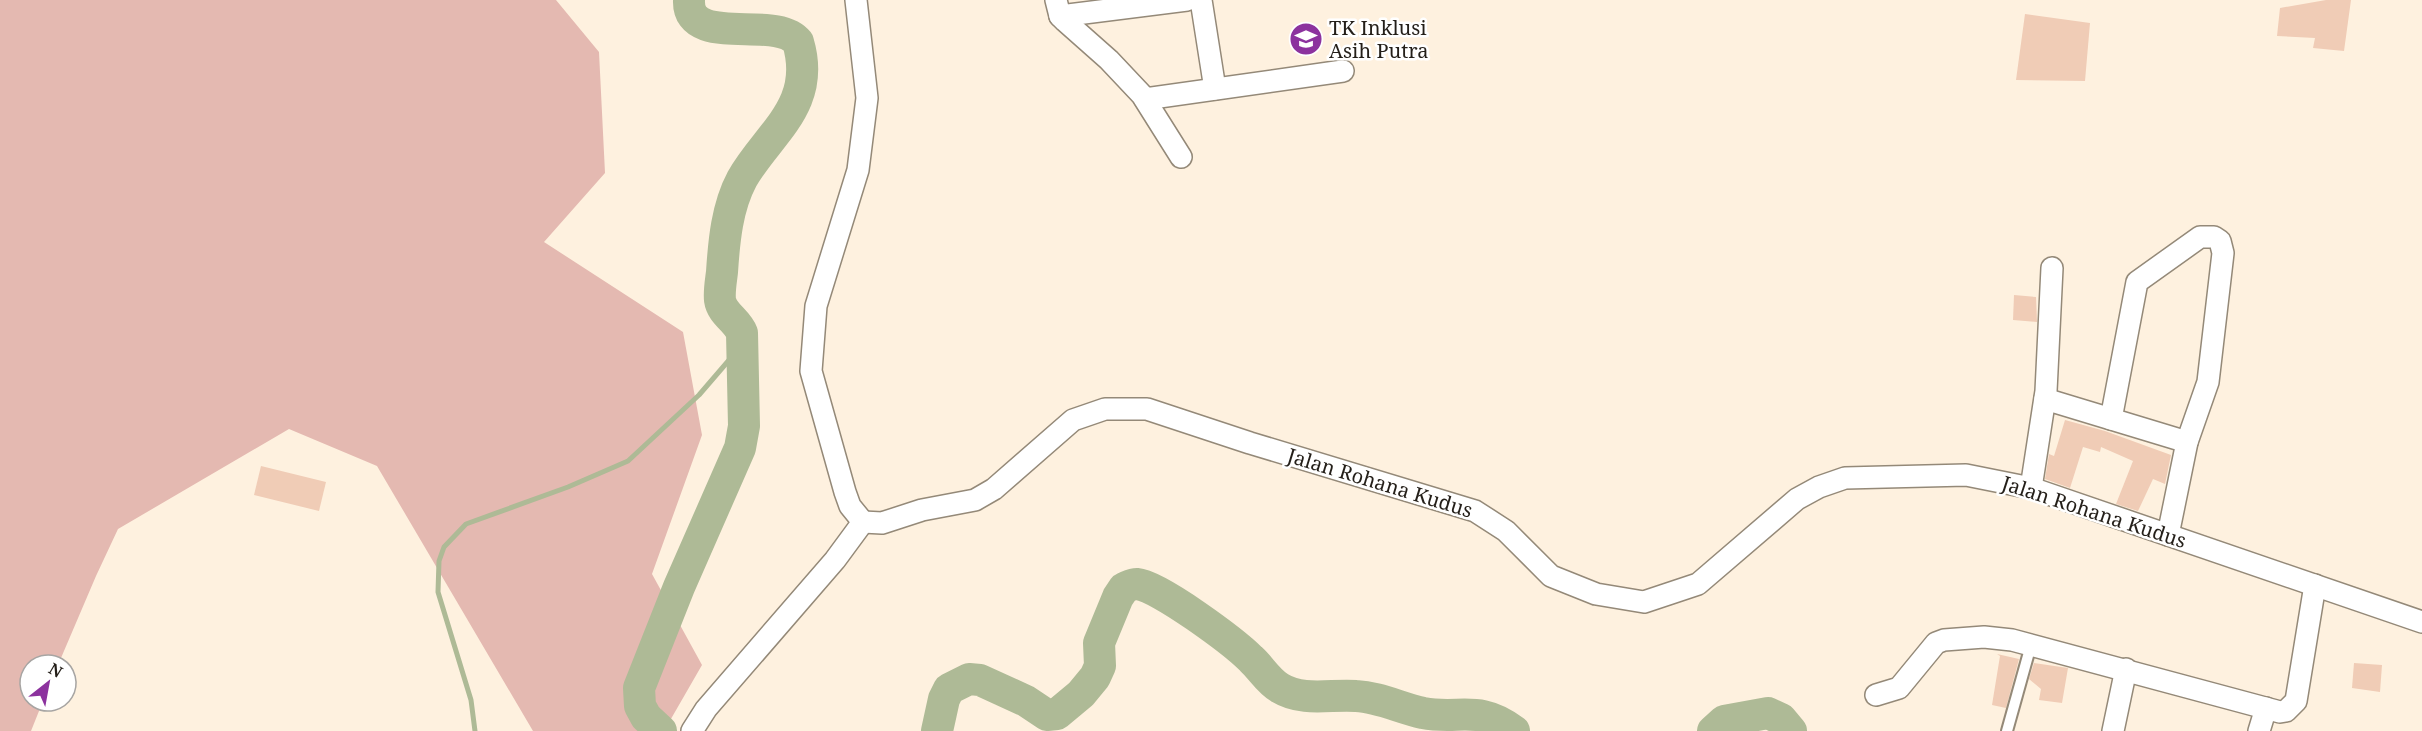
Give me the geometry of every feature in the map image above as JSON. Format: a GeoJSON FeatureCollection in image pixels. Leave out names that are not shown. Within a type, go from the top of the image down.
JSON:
{"type":"FeatureCollection","features":[{"type":"Feature","properties":{"kind":"street"},"geometry":{"type":"LineString","coordinates":[[692,731],[706,709],[835,560],[863,522],[850,506],[845,492],[812,371],[816,306],[858,170],[867,98],[856,0]]}},
{"type":"Feature","properties":{"kind":"street"},"geometry":{"type":"LineString","coordinates":[[1058,8],[1187,0]]}},
{"type":"Feature","properties":{"kind":"street"},"geometry":{"type":"LineString","coordinates":[[1201,0],[1215,89]]}},
{"type":"Feature","properties":{"kind":"street"},"geometry":{"type":"LineString","coordinates":[[1058,8],[1145,99],[1181,157]]}},
{"type":"Feature","properties":{"kind":"street"},"geometry":{"type":"LineString","coordinates":[[1145,99],[1343,71]]}},
{"type":"Feature","properties":{"kind":"street"},"geometry":{"type":"LineString","coordinates":[[2111,419],[2137,282],[2200,237],[2214,237],[2220,241],[2223,253],[2208,382],[2187,442],[2168,535]]}},
{"type":"Feature","properties":{"kind":"street"},"geometry":{"type":"LineString","coordinates":[[2031,488],[2045,399],[2052,268]]}},
{"type":"Feature","properties":{"kind":"street"},"geometry":{"type":"LineString","coordinates":[[2045,399],[2187,442]]}},
{"type":"Feature","properties":{"kind":"street","name":"Jalan Rohana Kudus"},"geometry":{"type":"LineString","coordinates":[[863,522],[882,523],[922,510],[975,500],[994,489],[1073,420],[1105,409],[1147,409],[1250,443],[1475,511],[1506,531],[1551,576],[1596,594],[1644,603],[1698,584],[1797,499],[1819,487],[1845,478],[1966,474],[2031,488],[2422,622]]}},
{"type":"Feature","properties":{"kind":"street"},"geometry":{"type":"LineString","coordinates":[[1876,695],[1899,688],[1929,649],[1944,640],[1999,638],[2126,669],[2266,708],[2286,711],[2296,701],[2315,585]]}},
{"type":"Feature","properties":{"kind":"street"},"geometry":{"type":"LineString","coordinates":[[2113,731],[2126,669]]}},
{"type":"Feature","properties":{"kind":"street"},"geometry":{"type":"LineString","coordinates":[[2259,731],[2266,708]]}},
{"type":"Feature","properties":{"kind":"lane"},"geometry":{"type":"LineString","coordinates":[[2007,731],[2031,645]]}},
{"type":"Feature","properties":{"kind":"shaded area"},"geometry":{"type":"Polygon","coordinates":[[[0,0],[556,0],[599,52],[605,173],[544,242],[683,332],[702,435],[652,574],[702,665],[664,731],[533,731],[377,466],[289,429],[118,529],[63,653],[18,653],[18,713],[38,713],[31,731],[0,731],[0,0]]]}},
{"type":"Feature","properties":{"kind":"building"},"geometry":{"type":"Polygon","coordinates":[[[2326,0],[2351,0],[2344,51],[2313,48],[2315,38],[2277,36],[2280,8],[2326,0]]]}},
{"type":"Feature","properties":{"kind":"building"},"geometry":{"type":"Polygon","coordinates":[[[2025,14],[2090,23],[2085,81],[2016,80],[2025,14]]]}},
{"type":"Feature","properties":{"kind":"building"},"geometry":{"type":"Polygon","coordinates":[[[2014,295],[2036,297],[2037,322],[2013,320],[2014,295]]]}},
{"type":"Feature","properties":{"kind":"building"},"geometry":{"type":"Polygon","coordinates":[[[2065,420],[2105,431],[2171,455],[2165,484],[2153,479],[2138,511],[2116,504],[2133,461],[2101,447],[2100,452],[2083,447],[2070,488],[2045,479],[2049,454],[2054,456],[2065,420]]]}},
{"type":"Feature","properties":{"kind":"building"},"geometry":{"type":"Polygon","coordinates":[[[261,466],[326,482],[319,511],[254,495],[261,466]]]}},
{"type":"Feature","properties":{"kind":"building"},"geometry":{"type":"Polygon","coordinates":[[[1997,654],[2019,659],[2006,708],[1992,705],[2000,656],[1997,654]]]}},
{"type":"Feature","properties":{"kind":"building"},"geometry":{"type":"Polygon","coordinates":[[[2034,663],[2068,668],[2062,703],[2039,700],[2041,689],[2029,679],[2034,663]]]}},
{"type":"Feature","properties":{"kind":"building"},"geometry":{"type":"Polygon","coordinates":[[[2354,663],[2382,665],[2380,692],[2352,688],[2354,663]]]}},
{"type":"Feature","properties":{"kind":"waterway"},"geometry":{"type":"LineString","coordinates":[[661,731],[646,717],[640,706],[639,688],[679,587],[740,448],[744,426],[742,333],[721,305],[720,297],[725,236],[733,201],[742,179],[787,117],[795,101],[801,84],[802,64],[798,42],[787,34],[717,27],[702,23],[692,15],[689,0]]}},
{"type":"Feature","properties":{"kind":"waterway"},"geometry":{"type":"LineString","coordinates":[[475,731],[471,700],[438,592],[439,561],[444,547],[466,524],[568,487],[628,461],[699,395],[742,345]]}},
{"type":"Feature","properties":{"kind":"waterway"},"geometry":{"type":"LineString","coordinates":[[937,731],[944,699],[949,689],[969,679],[980,680],[1026,701],[1047,715],[1057,714],[1081,694],[1095,677],[1100,666],[1099,643],[1118,597],[1124,588],[1137,584],[1162,594],[1213,628],[1242,651],[1276,685],[1289,692],[1308,696],[1365,697],[1436,715],[1479,715],[1501,723],[1514,731]]}},
{"type":"Feature","properties":{"kind":"waterway"},"geometry":{"type":"LineString","coordinates":[[1713,731],[1724,721],[1768,713],[1781,719],[1791,731]]}},
{"type":"Feature","properties":{"kind":"place","name":"TK Inklusi Asih Putra"},"geometry":{"type":"Point","coordinates":[1306,39]}}]}
